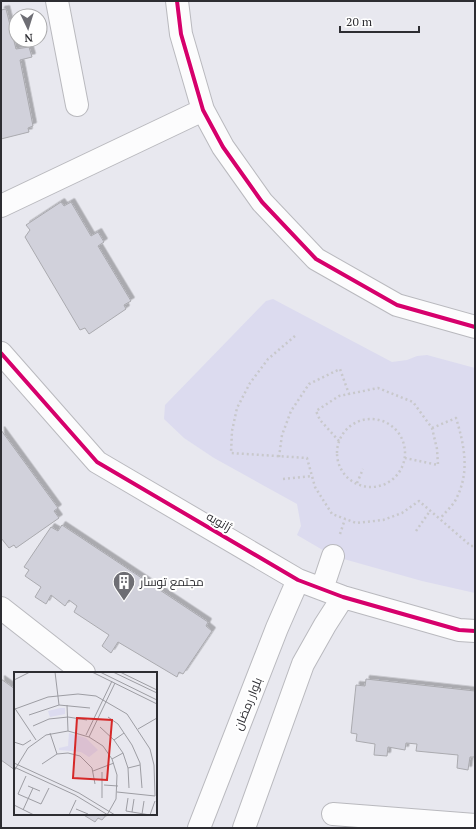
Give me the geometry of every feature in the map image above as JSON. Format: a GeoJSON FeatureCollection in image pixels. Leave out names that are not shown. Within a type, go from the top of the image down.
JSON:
{"type":"FeatureCollection","features":[{"type":"Feature","properties":{"kind":"street"},"geometry":{"type":"LineString","coordinates":[[58,1],[77,105]]}},
{"type":"Feature","properties":{"kind":"street"},"geometry":{"type":"LineString","coordinates":[[176,1],[181,34],[203,110],[223,147],[262,202],[316,259],[397,305],[475,327]]}},
{"type":"Feature","properties":{"kind":"street"},"geometry":{"type":"LineString","coordinates":[[1,206],[203,110]]}},
{"type":"Feature","properties":{"kind":"street","name":"ژانویه"},"geometry":{"type":"LineString","coordinates":[[1,353],[97,462],[298,580],[343,596],[459,630],[475,631]]}},
{"type":"Feature","properties":{"kind":"street"},"geometry":{"type":"LineString","coordinates":[[322,589],[333,556]]}},
{"type":"Feature","properties":{"kind":"street","name":"بلوار رمضان"},"geometry":{"type":"LineString","coordinates":[[199,828],[277,628],[298,580]]}},
{"type":"Feature","properties":{"kind":"street"},"geometry":{"type":"LineString","coordinates":[[244,828],[303,664],[343,596]]}},
{"type":"Feature","properties":{"kind":"street"},"geometry":{"type":"LineString","coordinates":[[1,608],[83,672]]}},
{"type":"Feature","properties":{"kind":"street"},"geometry":{"type":"LineString","coordinates":[[333,814],[475,826]]}},
{"type":"Feature","properties":{"kind":"path"},"geometry":{"type":"LineString","coordinates":[[295,336],[268,360],[250,383],[236,408],[232,431],[231,452],[279,457],[307,458],[315,487],[332,514],[356,523],[383,520],[402,513],[419,501],[471,546],[475,546]]}},
{"type":"Feature","properties":{"kind":"path"},"geometry":{"type":"LineString","coordinates":[[279,457],[282,435],[291,411],[309,384],[340,369],[349,394]]}},
{"type":"Feature","properties":{"kind":"path"},"geometry":{"type":"LineString","coordinates":[[339,441],[320,420],[316,411],[339,396],[378,388],[413,402],[432,428],[437,449],[438,465],[405,458]]}},
{"type":"Feature","properties":{"kind":"path"},"geometry":{"type":"LineString","coordinates":[[432,428],[456,418],[463,441],[466,472],[457,498],[440,519]]}},
{"type":"Feature","properties":{"kind":"path"},"geometry":{"type":"LineString","coordinates":[[364,419],[386,421],[395,428],[402,437],[405,447],[405,458],[402,469],[395,478],[385,484],[374,487],[363,486],[352,481],[344,473],[339,464],[337,452],[339,441],[345,431],[353,424],[364,419]]}},
{"type":"Feature","properties":{"kind":"path"},"geometry":{"type":"LineString","coordinates":[[357,483],[363,469]]}},
{"type":"Feature","properties":{"kind":"path"},"geometry":{"type":"LineString","coordinates":[[283,479],[312,476]]}},
{"type":"Feature","properties":{"kind":"path"},"geometry":{"type":"LineString","coordinates":[[416,531],[430,511]]}},
{"type":"Feature","properties":{"kind":"shaded area"},"geometry":{"type":"Polygon","coordinates":[[[273,299],[392,362],[427,355],[475,368],[475,593],[422,581],[333,556],[297,535],[301,526],[297,504],[214,458],[184,438],[164,419],[165,405],[266,301],[273,299]]]}},
{"type":"Feature","properties":{"kind":"building"},"geometry":{"type":"Polygon","coordinates":[[[6,9],[8,17],[8,48],[29,48],[32,57],[20,60],[33,126],[28,128],[29,132],[1,139],[1,10],[6,9]]]}},
{"type":"Feature","properties":{"kind":"building"},"geometry":{"type":"Polygon","coordinates":[[[61,202],[64,206],[71,202],[91,236],[98,232],[104,242],[98,246],[131,301],[124,305],[126,309],[89,334],[85,328],[80,330],[25,237],[30,230],[26,225],[61,202]]]}},
{"type":"Feature","properties":{"kind":"building"},"geometry":{"type":"Polygon","coordinates":[[[1,430],[58,508],[54,511],[59,518],[16,548],[14,545],[9,548],[1,538],[1,430]]]}},
{"type":"Feature","properties":{"kind":"building","name":"مجتمع توسار"},"geometry":{"type":"Polygon","coordinates":[[[62,525],[208,622],[206,626],[212,631],[183,674],[179,672],[177,677],[118,642],[111,653],[102,646],[109,635],[74,612],[77,606],[69,600],[65,606],[51,595],[46,604],[35,597],[41,587],[25,576],[29,570],[24,567],[51,527],[58,531],[62,525]]]}},
{"type":"Feature","properties":{"kind":"building"},"geometry":{"type":"Polygon","coordinates":[[[1,679],[14,688],[14,769],[1,760],[1,679]]]}},
{"type":"Feature","properties":{"kind":"building"},"geometry":{"type":"Polygon","coordinates":[[[366,679],[475,691],[475,757],[470,757],[468,770],[457,768],[458,755],[416,751],[417,744],[406,743],[405,750],[388,747],[387,756],[374,755],[375,744],[356,741],[357,734],[351,733],[356,685],[365,686],[366,679]]]}},
{"type":"Feature","properties":{"kind":"building"},"geometry":{"type":"Polygon","coordinates":[[[84,815],[106,815],[102,820],[98,818],[95,822],[84,815]]]}},
{"type":"Feature","properties":{"kind":"cycle path"},"geometry":{"type":"LineString","coordinates":[[177,1],[181,34],[203,110],[223,147],[262,202],[316,259],[397,305],[475,327]]}},
{"type":"Feature","properties":{"kind":"cycle path"},"geometry":{"type":"LineString","coordinates":[[1,353],[97,462],[298,580],[343,597],[459,630],[475,631]]}},
{"type":"Feature","properties":{"kind":"place","name":"مجتمع توسار"},"geometry":{"type":"Point","coordinates":[124,602]}}]}
